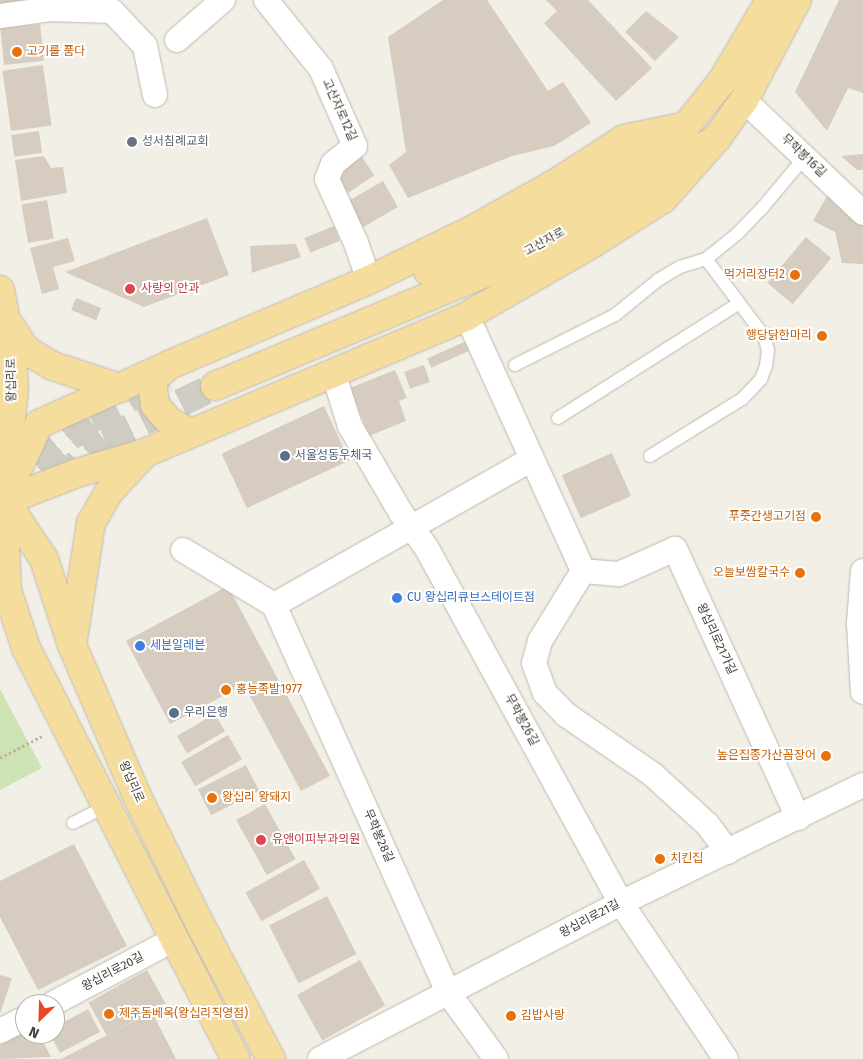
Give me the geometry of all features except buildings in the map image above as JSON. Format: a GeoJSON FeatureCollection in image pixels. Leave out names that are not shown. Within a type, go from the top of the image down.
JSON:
{"type":"FeatureCollection","features":[{"type":"Feature","properties":{"kind":"main road","name":"고산자로"},"geometry":{"type":"LineString","coordinates":[[770,0],[722,81],[686,126],[622,171],[495,243],[210,375],[506,264],[637,190],[717,138],[744,100],[797,0]]}},
{"type":"Feature","properties":{"kind":"main road"},"geometry":{"type":"LineString","coordinates":[[1,499],[38,424],[169,365],[368,280],[474,229],[556,183],[624,139],[686,126]]}},
{"type":"Feature","properties":{"kind":"main road"},"geometry":{"type":"LineString","coordinates":[[1,499],[77,473],[145,453],[467,316],[594,244],[663,199],[717,138]]}},
{"type":"Feature","properties":{"kind":"main road"},"geometry":{"type":"LineString","coordinates":[[2,303],[26,350],[54,366],[120,388]]}},
{"type":"Feature","properties":{"kind":"main road","name":"왕십리로"},"geometry":{"type":"LineString","coordinates":[[2,303],[12,352],[14,388],[1,499],[7,590],[26,648],[235,1059]]}},
{"type":"Feature","properties":{"kind":"main road"},"geometry":{"type":"LineString","coordinates":[[169,365],[152,380],[155,404],[169,421],[191,433]]}},
{"type":"Feature","properties":{"kind":"main road"},"geometry":{"type":"LineString","coordinates":[[72,645],[91,523],[108,493],[145,453]]}},
{"type":"Feature","properties":{"kind":"main road","name":"왕십리로"},"geometry":{"type":"LineString","coordinates":[[1,499],[44,559],[72,645],[137,796],[200,924],[271,1059]]}},
{"type":"Feature","properties":{"kind":"main road"},"geometry":{"type":"LineString","coordinates":[[0,641],[26,648]]}},
{"type":"Feature","properties":{"kind":"street"},"geometry":{"type":"LineString","coordinates":[[177,40],[223,0]]}},
{"type":"Feature","properties":{"kind":"street","name":"고산자로12길"},"geometry":{"type":"LineString","coordinates":[[266,0],[320,69],[355,146],[333,164],[327,179],[356,243],[368,280]]}},
{"type":"Feature","properties":{"kind":"street"},"geometry":{"type":"LineString","coordinates":[[0,16],[51,9],[112,12],[145,46],[155,95]]}},
{"type":"Feature","properties":{"kind":"street","name":"무학봉16길"},"geometry":{"type":"LineString","coordinates":[[744,100],[863,212]]}},
{"type":"Feature","properties":{"kind":"street"},"geometry":{"type":"LineString","coordinates":[[467,316],[582,571],[540,641],[534,663],[545,693],[565,714],[652,774],[707,824],[728,852]]}},
{"type":"Feature","properties":{"kind":"street","name":"무학봉26길"},"geometry":{"type":"LineString","coordinates":[[333,372],[350,426],[412,528],[426,547],[621,903],[726,1059]]}},
{"type":"Feature","properties":{"kind":"street"},"geometry":{"type":"LineString","coordinates":[[183,550],[274,605],[532,460]]}},
{"type":"Feature","properties":{"kind":"street","name":"왕십리로21가길"},"geometry":{"type":"LineString","coordinates":[[582,571],[619,574],[675,549],[798,818]]}},
{"type":"Feature","properties":{"kind":"street"},"geometry":{"type":"LineString","coordinates":[[863,571],[859,623],[863,692]]}},
{"type":"Feature","properties":{"kind":"street","name":"무학봉28길"},"geometry":{"type":"LineString","coordinates":[[274,605],[449,994],[496,1059]]}},
{"type":"Feature","properties":{"kind":"street","name":"왕십리로21길"},"geometry":{"type":"LineString","coordinates":[[320,1059],[449,994],[621,903],[863,785]]}},
{"type":"Feature","properties":{"kind":"street","name":"왕십리로20길"},"geometry":{"type":"LineString","coordinates":[[65,997],[174,940]]}},
{"type":"Feature","properties":{"kind":"street"},"geometry":{"type":"LineString","coordinates":[[0,1031],[15,1023]]}},
{"type":"Feature","properties":{"kind":"lane"},"geometry":{"type":"LineString","coordinates":[[515,365],[615,315],[658,280],[680,267],[706,259],[737,234],[763,207],[805,156]]}},
{"type":"Feature","properties":{"kind":"lane"},"geometry":{"type":"LineString","coordinates":[[650,456],[742,399],[761,379],[766,366],[768,350],[759,329],[706,259]]}},
{"type":"Feature","properties":{"kind":"lane"},"geometry":{"type":"LineString","coordinates":[[558,418],[739,303]]}},
{"type":"Feature","properties":{"kind":"lane"},"geometry":{"type":"LineString","coordinates":[[72,823],[106,806]]}},
{"type":"Feature","properties":{"kind":"path"},"geometry":{"type":"LineString","coordinates":[[0,758],[47,733]]}},
{"type":"Feature","properties":{"kind":"green space"},"geometry":{"type":"Polygon","coordinates":[[[0,689],[42,768],[0,790],[0,689]]]}},
{"type":"Feature","properties":{"kind":"tunnel"},"geometry":{"type":"LineString","coordinates":[[5,493],[91,419],[166,378]]}},
{"type":"Feature","properties":{"kind":"tunnel"},"geometry":{"type":"LineString","coordinates":[[57,481],[105,440],[215,386]]}},
{"type":"Feature","properties":{"kind":"place","name":"고기를 품다"},"geometry":{"type":"Point","coordinates":[17,52]}},
{"type":"Feature","properties":{"kind":"place","name":"성서침례교회"},"geometry":{"type":"Point","coordinates":[132,142]}},
{"type":"Feature","properties":{"kind":"place","name":"먹거리장터2"},"geometry":{"type":"Point","coordinates":[795,275]}},
{"type":"Feature","properties":{"kind":"place","name":"사랑의 안과"},"geometry":{"type":"Point","coordinates":[130,289]}},
{"type":"Feature","properties":{"kind":"place","name":"행당닭한마리"},"geometry":{"type":"Point","coordinates":[822,336]}},
{"type":"Feature","properties":{"kind":"place","name":"서울성동우체국"},"geometry":{"type":"Point","coordinates":[285,456]}},
{"type":"Feature","properties":{"kind":"place","name":"푸줏간생고기점"},"geometry":{"type":"Point","coordinates":[816,517]}},
{"type":"Feature","properties":{"kind":"place","name":"오늘보쌈칼국수"},"geometry":{"type":"Point","coordinates":[800,573]}},
{"type":"Feature","properties":{"kind":"place","name":"CU 왕십리큐브스테이트점"},"geometry":{"type":"Point","coordinates":[397,598]}},
{"type":"Feature","properties":{"kind":"place","name":"세븐일레븐"},"geometry":{"type":"Point","coordinates":[140,646]}},
{"type":"Feature","properties":{"kind":"place","name":"홍능족발1977"},"geometry":{"type":"Point","coordinates":[226,690]}},
{"type":"Feature","properties":{"kind":"place","name":"우리은행"},"geometry":{"type":"Point","coordinates":[174,713]}},
{"type":"Feature","properties":{"kind":"place","name":"높은집종가산꼼장어"},"geometry":{"type":"Point","coordinates":[826,756]}},
{"type":"Feature","properties":{"kind":"place","name":"왕십리 왕돼지"},"geometry":{"type":"Point","coordinates":[212,798]}},
{"type":"Feature","properties":{"kind":"place","name":"유앤이피부과의원"},"geometry":{"type":"Point","coordinates":[261,840]}},
{"type":"Feature","properties":{"kind":"place","name":"치킨집"},"geometry":{"type":"Point","coordinates":[660,859]}},
{"type":"Feature","properties":{"kind":"place","name":"제주돔베옥(왕십리직영점)"},"geometry":{"type":"Point","coordinates":[109,1014]}},
{"type":"Feature","properties":{"kind":"place","name":"김밥사랑"},"geometry":{"type":"Point","coordinates":[511,1016]}}]}
